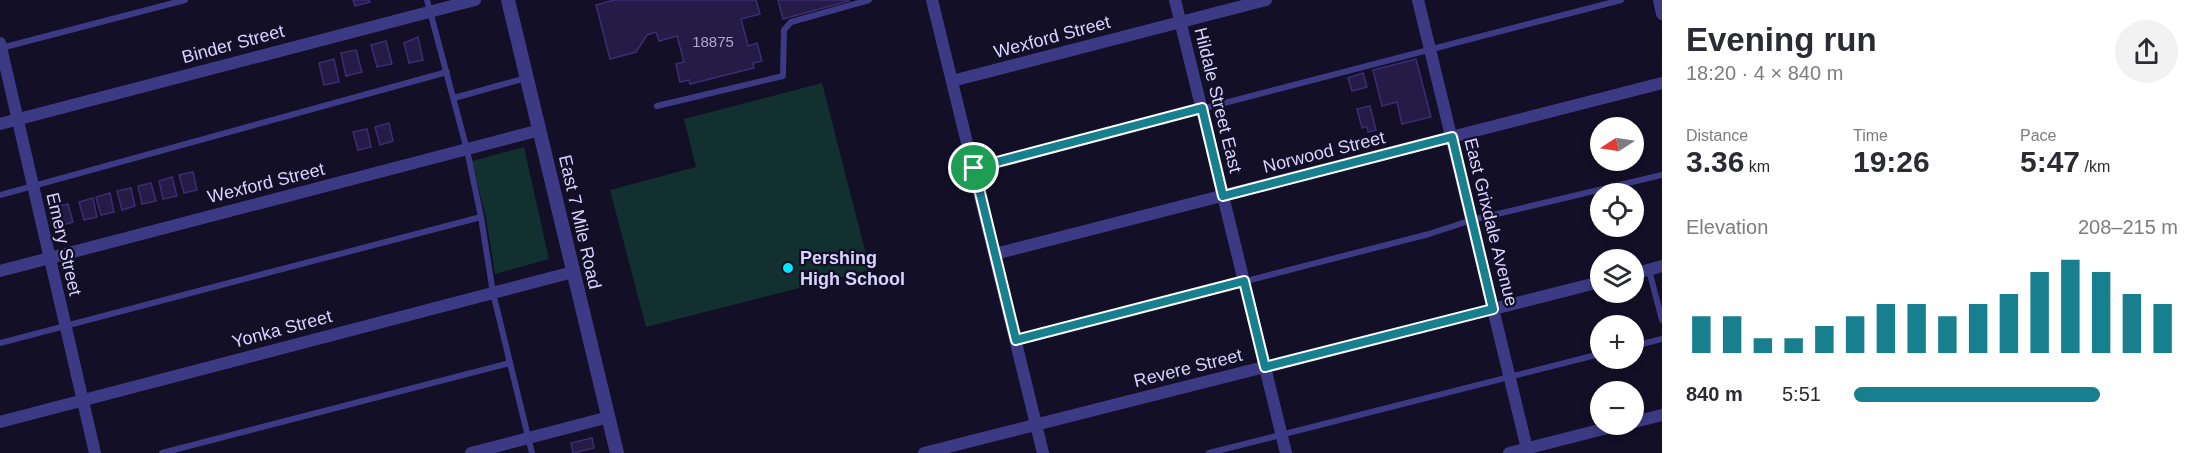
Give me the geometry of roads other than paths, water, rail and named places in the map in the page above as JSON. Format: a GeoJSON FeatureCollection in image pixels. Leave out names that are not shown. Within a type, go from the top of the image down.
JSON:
{"type":"FeatureCollection","features":[{"type":"Feature","properties":{"kind":"street","name":"Binder Street"},"geometry":{"type":"LineString","coordinates":[[0,124],[429,6],[471,0]]}},
{"type":"Feature","properties":{"kind":"street","name":"East 7 Mile Road"},"geometry":{"type":"LineString","coordinates":[[508,0],[617,453]]}},
{"type":"Feature","properties":{"kind":"street"},"geometry":{"type":"LineString","coordinates":[[932,0],[1043,453]]}},
{"type":"Feature","properties":{"kind":"street","name":"Hildale Street East"},"geometry":{"type":"LineString","coordinates":[[1175,0],[1286,453]]}},
{"type":"Feature","properties":{"kind":"street","name":"Wexford Street"},"geometry":{"type":"LineString","coordinates":[[952,81],[1266,0]]}},
{"type":"Feature","properties":{"kind":"street","name":"East Grixdale Avenue"},"geometry":{"type":"LineString","coordinates":[[1418,0],[1528,451]]}},
{"type":"Feature","properties":{"kind":"street"},"geometry":{"type":"LineString","coordinates":[[1659,0],[1662,14]]}},
{"type":"Feature","properties":{"kind":"street","name":"Emery Street"},"geometry":{"type":"LineString","coordinates":[[0,46],[95,453]]}},
{"type":"Feature","properties":{"kind":"street","name":"Norwood Street"},"geometry":{"type":"LineString","coordinates":[[995,254],[1662,82]]}},
{"type":"Feature","properties":{"kind":"street","name":"Wexford Street"},"geometry":{"type":"LineString","coordinates":[[0,270],[540,130]]}},
{"type":"Feature","properties":{"kind":"street","name":"Yonka Street"},"geometry":{"type":"LineString","coordinates":[[0,422],[573,272]]}},
{"type":"Feature","properties":{"kind":"street","name":"Revere Street"},"geometry":{"type":"LineString","coordinates":[[924,453],[1590,285]]}},
{"type":"Feature","properties":{"kind":"street"},"geometry":{"type":"LineString","coordinates":[[1644,420],[1662,415]]}},
{"type":"Feature","properties":{"kind":"street"},"geometry":{"type":"LineString","coordinates":[[471,453],[609,417]]}},
{"type":"Feature","properties":{"kind":"street"},"geometry":{"type":"LineString","coordinates":[[1509,453],[1528,451],[1590,433]]}},
{"type":"Feature","properties":{"kind":"lane"},"geometry":{"type":"LineString","coordinates":[[0,46],[185,0]]}},
{"type":"Feature","properties":{"kind":"lane"},"geometry":{"type":"LineString","coordinates":[[657,106],[783,76],[784,30],[791,22],[869,0]]}},
{"type":"Feature","properties":{"kind":"lane"},"geometry":{"type":"LineString","coordinates":[[974,168],[1621,0]]}},
{"type":"Feature","properties":{"kind":"lane"},"geometry":{"type":"LineString","coordinates":[[429,6],[467,150],[482,217],[493,293],[532,453]]}},
{"type":"Feature","properties":{"kind":"lane"},"geometry":{"type":"LineString","coordinates":[[0,195],[447,72]]}},
{"type":"Feature","properties":{"kind":"lane"},"geometry":{"type":"LineString","coordinates":[[454,98],[527,77]]}},
{"type":"Feature","properties":{"kind":"lane"},"geometry":{"type":"LineString","coordinates":[[1016,340],[1472,220],[1662,175]]}},
{"type":"Feature","properties":{"kind":"lane"},"geometry":{"type":"LineString","coordinates":[[0,343],[482,217]]}},
{"type":"Feature","properties":{"kind":"lane"},"geometry":{"type":"LineString","coordinates":[[1656,268],[1662,320]]}},
{"type":"Feature","properties":{"kind":"lane"},"geometry":{"type":"LineString","coordinates":[[1644,344],[1662,339]]}},
{"type":"Feature","properties":{"kind":"lane"},"geometry":{"type":"LineString","coordinates":[[1209,453],[1590,356]]}},
{"type":"Feature","properties":{"kind":"lane"},"geometry":{"type":"LineString","coordinates":[[162,453],[510,363]]}},
{"type":"Feature","properties":{"kind":"place","name":"Pershing High School"},"geometry":{"type":"Point","coordinates":[788,268]}}]}
